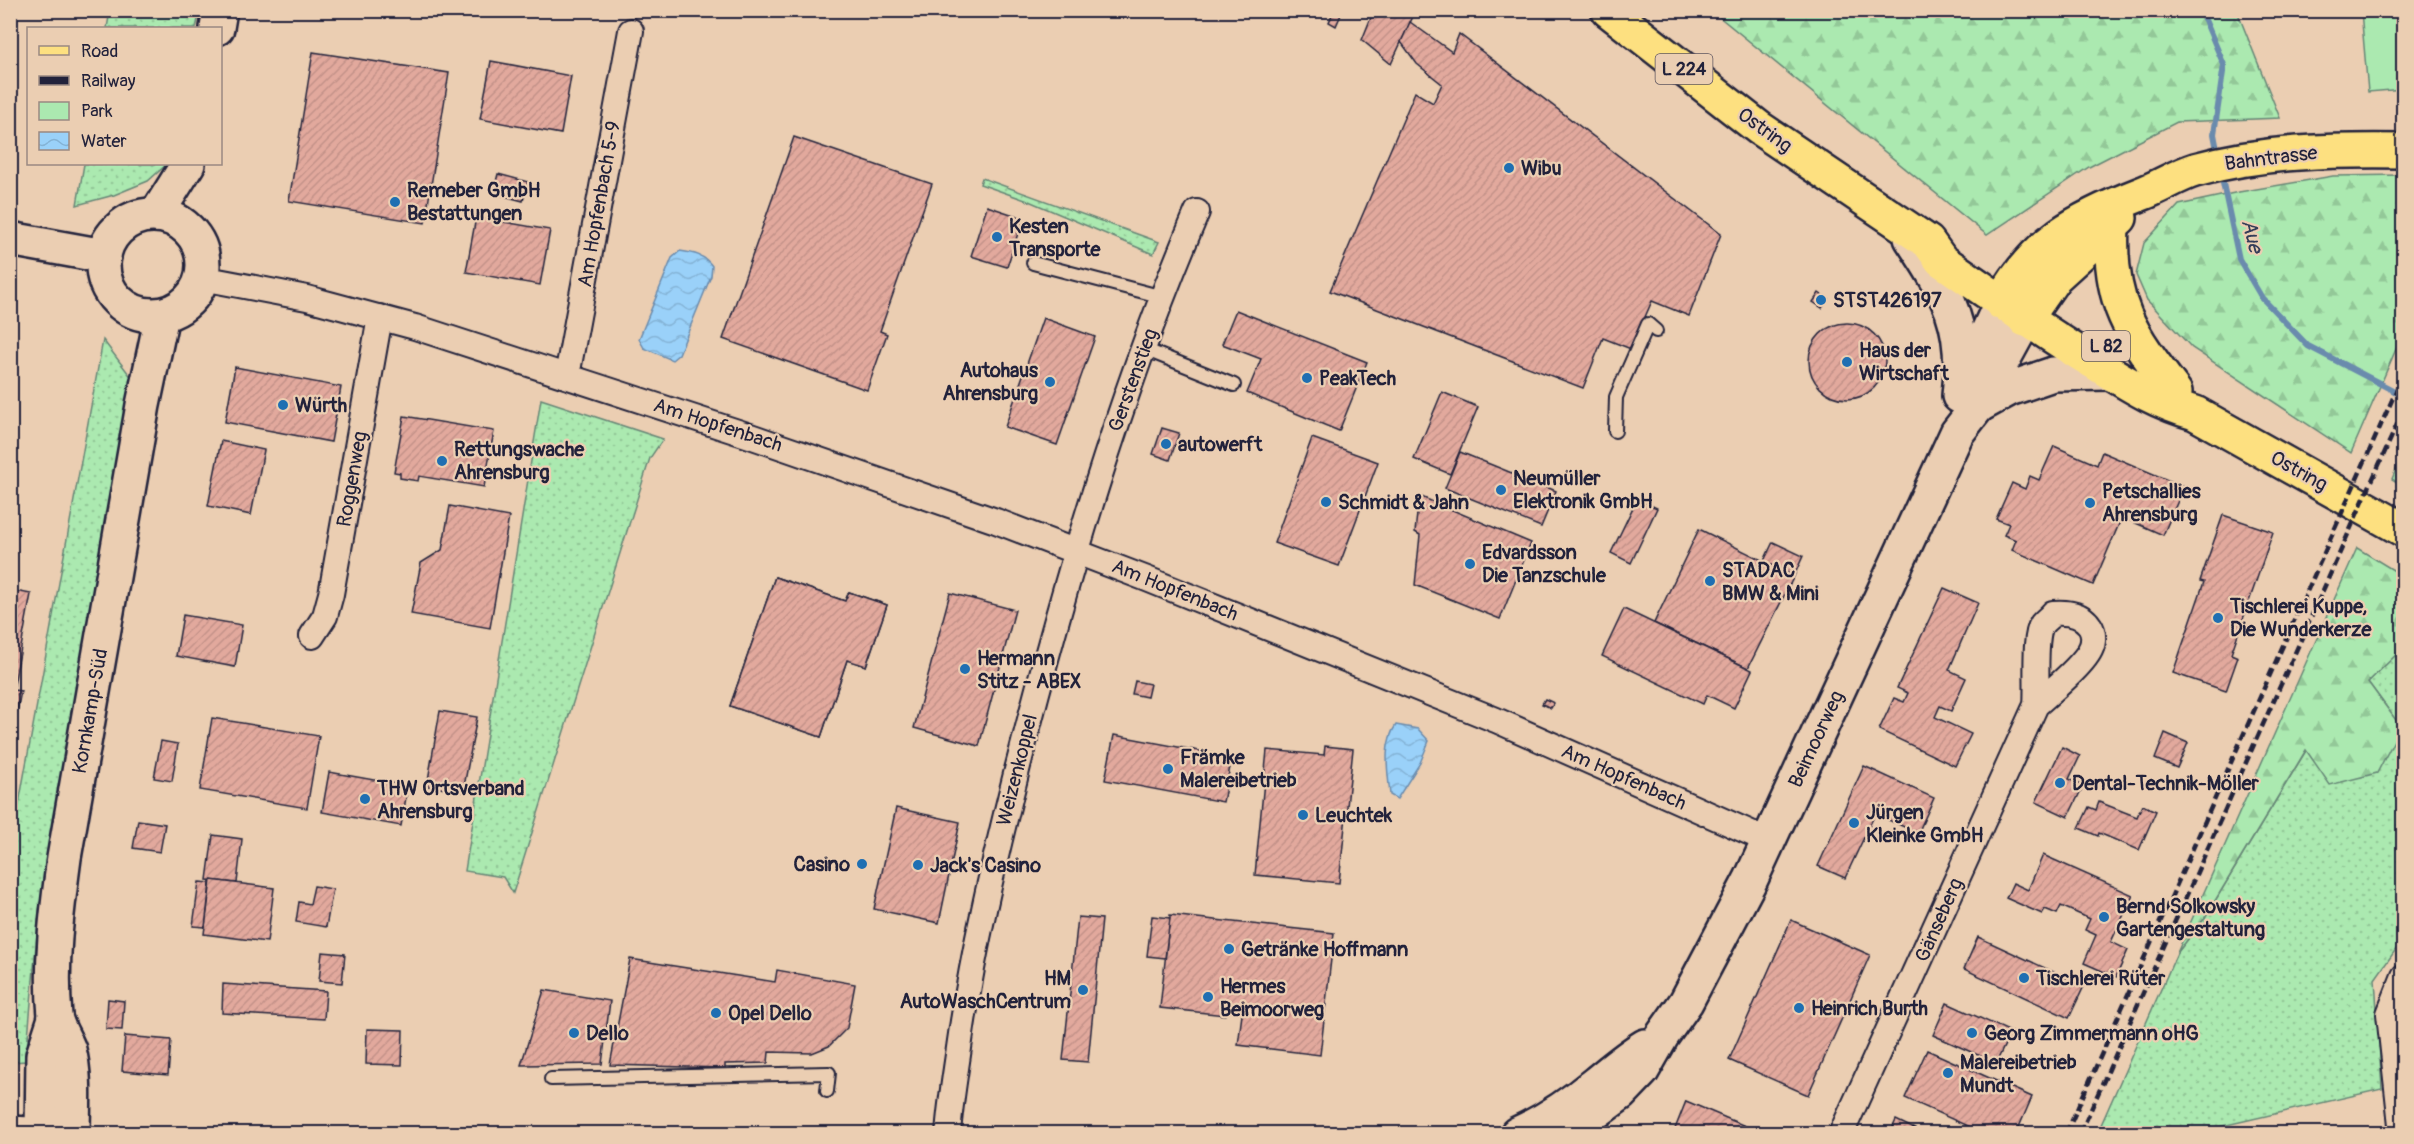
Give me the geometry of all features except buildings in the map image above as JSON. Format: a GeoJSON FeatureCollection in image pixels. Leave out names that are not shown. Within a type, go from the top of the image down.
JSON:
{"type":"FeatureCollection","features":[{"type":"Feature","properties":{"kind":"main road","name":"Ostring"},"geometry":{"type":"LineString","coordinates":[[1608,10],[1759,128],[1928,242],[1950,246],[2110,373],[2165,405],[2185,403]]}},
{"type":"Feature","properties":{"kind":"main road","name":"Bahntrasse"},"geometry":{"type":"LineString","coordinates":[[2019,302],[2027,262],[2064,231],[2100,210],[2170,180],[2226,163],[2290,153],[2403,151]]}},
{"type":"Feature","properties":{"kind":"main road","name":"Bahntrasse"},"geometry":{"type":"LineString","coordinates":[[2019,302],[2055,277],[2112,226],[2144,193]]}},
{"type":"Feature","properties":{"kind":"main road","name":"L 82"},"geometry":{"type":"LineString","coordinates":[[2112,226],[2112,275],[2124,315],[2141,347],[2185,403]]}},
{"type":"Feature","properties":{"kind":"main road","name":"Ostring"},"geometry":{"type":"LineString","coordinates":[[2019,302],[2185,403],[2403,530]]}},
{"type":"Feature","properties":{"kind":"street"},"geometry":{"type":"LineString","coordinates":[[217,27],[220,10]]}},
{"type":"Feature","properties":{"kind":"street","name":"Am Hopfenbach 5-9"},"geometry":{"type":"LineString","coordinates":[[567,376],[631,31]]}},
{"type":"Feature","properties":{"kind":"street"},"geometry":{"type":"LineString","coordinates":[[167,218],[189,165]]}},
{"type":"Feature","properties":{"kind":"street","name":"Gerstenstieg"},"geometry":{"type":"LineString","coordinates":[[1077,552],[1089,506],[1144,349],[1197,212]]}},
{"type":"Feature","properties":{"kind":"street"},"geometry":{"type":"LineString","coordinates":[[141,216],[167,218],[189,229],[200,246],[204,265],[198,288],[183,306],[152,315],[128,309],[112,293],[103,272],[108,243],[128,222],[141,216]]}},
{"type":"Feature","properties":{"kind":"street"},"geometry":{"type":"LineString","coordinates":[[1900,222],[1944,291],[1956,317],[1969,401],[2053,374],[2110,373]]}},
{"type":"Feature","properties":{"kind":"street"},"geometry":{"type":"LineString","coordinates":[[10,239],[104,256]]}},
{"type":"Feature","properties":{"kind":"street","name":"Am Hopfenbach"},"geometry":{"type":"LineString","coordinates":[[202,278],[307,298],[380,317],[854,471],[1077,552],[1496,720],[1769,841]]}},
{"type":"Feature","properties":{"kind":"street","name":"Beimoorweg"},"geometry":{"type":"LineString","coordinates":[[1524,1132],[1570,1126],[1620,1094],[1642,1071],[1662,1036],[1686,1002],[1728,925],[1769,841],[1957,433],[1969,401],[2019,302]]}},
{"type":"Feature","properties":{"kind":"street","name":"Kornkamp-Süd"},"geometry":{"type":"LineString","coordinates":[[42,1134],[41,1078],[43,1056],[55,1018],[55,945],[64,858],[143,405],[152,315]]}},
{"type":"Feature","properties":{"kind":"street","name":"Roggenweg"},"geometry":{"type":"LineString","coordinates":[[312,636],[325,616],[331,594],[380,317]]}},
{"type":"Feature","properties":{"kind":"street","name":"Weizenkoppel"},"geometry":{"type":"LineString","coordinates":[[948,1134],[965,1008],[993,863],[1077,552]]}},
{"type":"Feature","properties":{"kind":"street","name":"Gänseberg"},"geometry":{"type":"LineString","coordinates":[[1841,1134],[1865,1086],[2036,705]]}},
{"type":"Feature","properties":{"kind":"street"},"geometry":{"type":"LineString","coordinates":[[2402,1134],[2390,1014],[2403,976]]}},
{"type":"Feature","properties":{"kind":"street","name":"Kornkamp-Süd"},"geometry":{"type":"LineString","coordinates":[[55,1018],[69,1051],[73,1080],[73,1134]]}},
{"type":"Feature","properties":{"kind":"street"},"geometry":{"type":"LineString","coordinates":[[10,1133],[30,1134]]}},
{"type":"Feature","properties":{"kind":"lane"},"geometry":{"type":"LineString","coordinates":[[1034,263],[1163,297]]}},
{"type":"Feature","properties":{"kind":"lane"},"geometry":{"type":"LineString","coordinates":[[1615,431],[1616,397],[1648,324],[1656,331]]}},
{"type":"Feature","properties":{"kind":"lane"},"geometry":{"type":"LineString","coordinates":[[1144,349],[1234,385]]}},
{"type":"Feature","properties":{"kind":"lane"},"geometry":{"type":"LineString","coordinates":[[551,1079],[829,1073],[827,1090]]}},
{"type":"Feature","properties":{"kind":"green space"},"geometry":{"type":"Polygon","coordinates":[[[110,10],[200,11],[196,27],[107,27],[110,10]]]}},
{"type":"Feature","properties":{"kind":"green space"},"geometry":{"type":"Polygon","coordinates":[[[1712,11],[2237,11],[2280,118],[2177,122],[2089,167],[1987,235],[1712,11]]]}},
{"type":"Feature","properties":{"kind":"green space"},"geometry":{"type":"Polygon","coordinates":[[[2361,11],[2403,11],[2403,89],[2368,92],[2361,11]]]}},
{"type":"Feature","properties":{"kind":"green space"},"geometry":{"type":"Polygon","coordinates":[[[84,165],[166,165],[148,181],[114,195],[77,205],[84,165]]]}},
{"type":"Feature","properties":{"kind":"green space"},"geometry":{"type":"Polygon","coordinates":[[[2403,175],[2403,333],[2351,453],[2192,348],[2147,300],[2136,275],[2144,243],[2179,205],[2333,176],[2403,175]]]}},
{"type":"Feature","properties":{"kind":"green space"},"geometry":{"type":"Polygon","coordinates":[[[982,178],[1159,242],[1153,254],[1031,202],[980,184],[982,178]]]}},
{"type":"Feature","properties":{"kind":"green space"},"geometry":{"type":"Polygon","coordinates":[[[103,340],[132,378],[132,407],[39,910],[26,1061],[12,1062],[11,1065],[11,820],[16,820],[103,340]]]}},
{"type":"Feature","properties":{"kind":"green space"},"geometry":{"type":"Polygon","coordinates":[[[541,399],[663,439],[650,458],[513,893],[503,877],[465,871],[541,399]]]}},
{"type":"Feature","properties":{"kind":"green space"},"geometry":{"type":"Polygon","coordinates":[[[2403,453],[2403,486],[2392,479],[2403,453]]]}},
{"type":"Feature","properties":{"kind":"green space"},"geometry":{"type":"Polygon","coordinates":[[[2357,548],[2403,576],[2403,648],[2368,682],[2401,727],[2377,773],[2330,785],[2306,750],[2204,919],[2177,953],[2357,548]]]}},
{"type":"Feature","properties":{"kind":"green space"},"geometry":{"type":"Polygon","coordinates":[[[2403,648],[2404,938],[2375,979],[2382,1089],[2192,1133],[2097,1134],[2177,953],[2204,919],[2307,749],[2401,727],[2368,682],[2403,648]]]}},
{"type":"Feature","properties":{"kind":"water"},"geometry":{"type":"Polygon","coordinates":[[[680,251],[702,257],[712,266],[711,276],[679,354],[672,360],[644,348],[639,339],[672,258],[680,251]]]}},
{"type":"Feature","properties":{"kind":"water"},"geometry":{"type":"Polygon","coordinates":[[[1396,725],[1418,729],[1429,741],[1420,763],[1397,799],[1390,795],[1387,759],[1389,741],[1396,725]]]}},
{"type":"Feature","properties":{"kind":"waterway","name":"Aue"},"geometry":{"type":"LineString","coordinates":[[2198,10],[2205,20],[2224,65],[2214,134],[2218,155]]}},
{"type":"Feature","properties":{"kind":"waterway","name":"Aue"},"geometry":{"type":"LineString","coordinates":[[2221,174],[2239,259],[2262,298],[2308,346],[2404,396]]}},
{"type":"Feature","properties":{"kind":"railway"},"geometry":{"type":"LineString","coordinates":[[2066,1134],[2404,373]]}},
{"type":"Feature","properties":{"kind":"railway"},"geometry":{"type":"LineString","coordinates":[[2080,1134],[2404,409]]}},
{"type":"Feature","properties":{"kind":"place","name":"Wibu"},"geometry":{"type":"Point","coordinates":[1509,168]}},
{"type":"Feature","properties":{"kind":"place","name":"Remeber GmbH Bestattungen"},"geometry":{"type":"Point","coordinates":[395,202]}},
{"type":"Feature","properties":{"kind":"place","name":"Kesten Transporte"},"geometry":{"type":"Point","coordinates":[997,237]}},
{"type":"Feature","properties":{"kind":"place","name":"STST426197"},"geometry":{"type":"Point","coordinates":[1821,300]}},
{"type":"Feature","properties":{"kind":"place","name":"Haus der Wirtschaft"},"geometry":{"type":"Point","coordinates":[1847,362]}},
{"type":"Feature","properties":{"kind":"place","name":"PeakTech"},"geometry":{"type":"Point","coordinates":[1307,378]}},
{"type":"Feature","properties":{"kind":"place","name":"Autohaus Ahrensburg"},"geometry":{"type":"Point","coordinates":[1050,382]}},
{"type":"Feature","properties":{"kind":"place","name":"Würth"},"geometry":{"type":"Point","coordinates":[283,405]}},
{"type":"Feature","properties":{"kind":"place","name":"autowerft"},"geometry":{"type":"Point","coordinates":[1166,444]}},
{"type":"Feature","properties":{"kind":"place","name":"Rettungswache Ahrensburg"},"geometry":{"type":"Point","coordinates":[442,461]}},
{"type":"Feature","properties":{"kind":"place","name":"Neumüller Elektronik GmbH"},"geometry":{"type":"Point","coordinates":[1501,490]}},
{"type":"Feature","properties":{"kind":"place","name":"Schmidt & Jahn"},"geometry":{"type":"Point","coordinates":[1326,502]}},
{"type":"Feature","properties":{"kind":"place","name":"Petschallies Ahrensburg"},"geometry":{"type":"Point","coordinates":[2090,503]}},
{"type":"Feature","properties":{"kind":"place","name":"Edvardsson Die Tanzschule"},"geometry":{"type":"Point","coordinates":[1470,564]}},
{"type":"Feature","properties":{"kind":"place","name":"STADAC BMW & Mini"},"geometry":{"type":"Point","coordinates":[1710,581]}},
{"type":"Feature","properties":{"kind":"place","name":"Tischlerei Kuppe, Die Wunderkerze"},"geometry":{"type":"Point","coordinates":[2218,618]}},
{"type":"Feature","properties":{"kind":"place","name":"Hermann Stitz - ABEX"},"geometry":{"type":"Point","coordinates":[965,669]}},
{"type":"Feature","properties":{"kind":"place","name":"Främke Malereibetrieb"},"geometry":{"type":"Point","coordinates":[1168,769]}},
{"type":"Feature","properties":{"kind":"place","name":"Dental-Technik-Möller"},"geometry":{"type":"Point","coordinates":[2060,783]}},
{"type":"Feature","properties":{"kind":"place","name":"THW Ortsverband Ahrensburg"},"geometry":{"type":"Point","coordinates":[365,799]}},
{"type":"Feature","properties":{"kind":"place","name":"Leuchtek"},"geometry":{"type":"Point","coordinates":[1303,815]}},
{"type":"Feature","properties":{"kind":"place","name":"Jürgen Kleinke GmbH"},"geometry":{"type":"Point","coordinates":[1854,823]}},
{"type":"Feature","properties":{"kind":"place","name":"Casino"},"geometry":{"type":"Point","coordinates":[862,864]}},
{"type":"Feature","properties":{"kind":"place","name":"Jack's Casino"},"geometry":{"type":"Point","coordinates":[918,865]}},
{"type":"Feature","properties":{"kind":"place","name":"Bernd Solkowsky Gartengestaltung"},"geometry":{"type":"Point","coordinates":[2104,917]}},
{"type":"Feature","properties":{"kind":"place","name":"Getränke Hoffmann"},"geometry":{"type":"Point","coordinates":[1229,949]}},
{"type":"Feature","properties":{"kind":"place","name":"Tischlerei Rüter"},"geometry":{"type":"Point","coordinates":[2024,978]}},
{"type":"Feature","properties":{"kind":"place","name":"HM AutoWaschCentrum"},"geometry":{"type":"Point","coordinates":[1083,990]}},
{"type":"Feature","properties":{"kind":"place","name":"Hermes Beimoorweg"},"geometry":{"type":"Point","coordinates":[1208,997]}},
{"type":"Feature","properties":{"kind":"place","name":"Heinrich Burth"},"geometry":{"type":"Point","coordinates":[1799,1008]}},
{"type":"Feature","properties":{"kind":"place","name":"Opel Dello"},"geometry":{"type":"Point","coordinates":[716,1013]}},
{"type":"Feature","properties":{"kind":"place","name":"Dello"},"geometry":{"type":"Point","coordinates":[574,1033]}},
{"type":"Feature","properties":{"kind":"place","name":"Georg Zimmermann oHG"},"geometry":{"type":"Point","coordinates":[1972,1033]}},
{"type":"Feature","properties":{"kind":"place","name":"Malereibetrieb Mundt"},"geometry":{"type":"Point","coordinates":[1948,1073]}}]}
